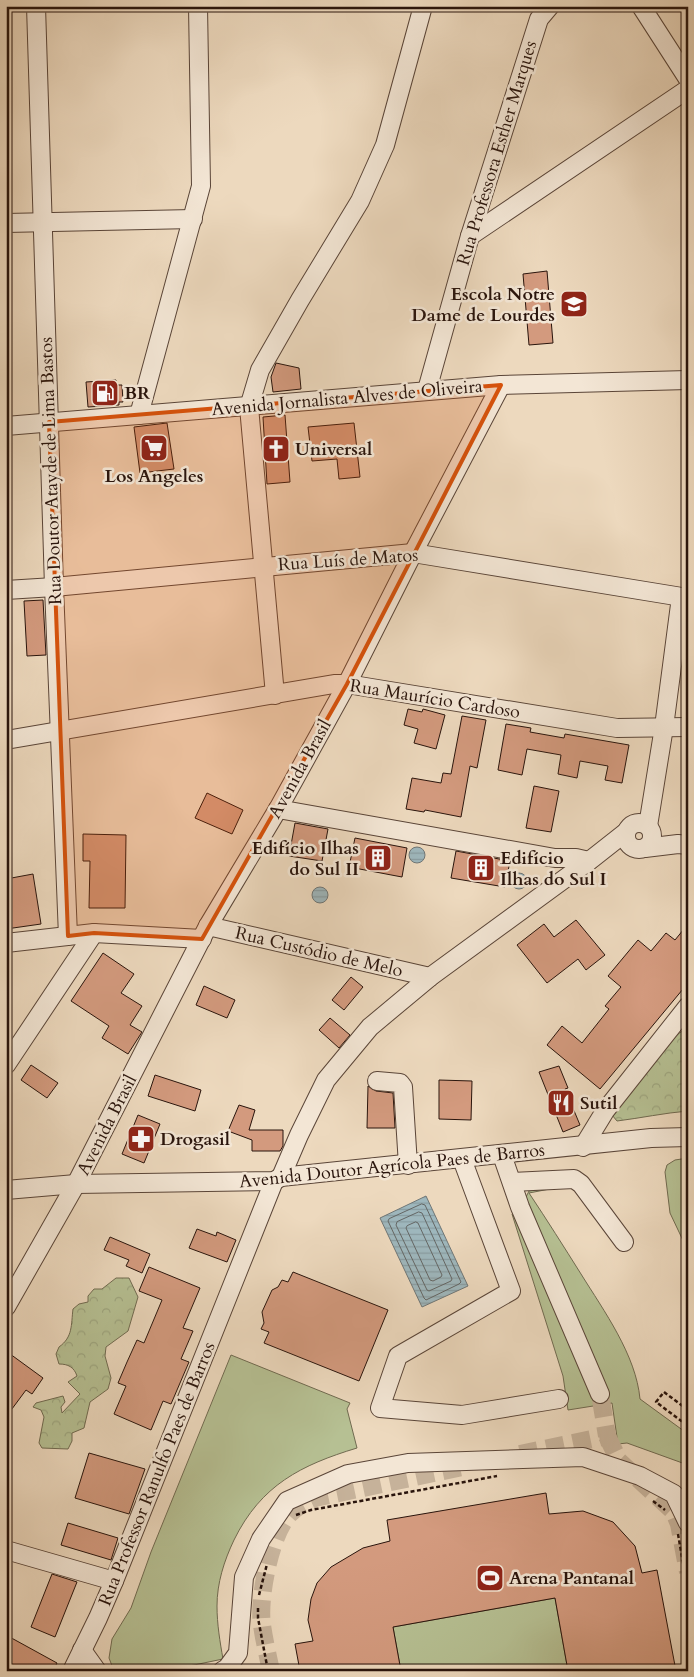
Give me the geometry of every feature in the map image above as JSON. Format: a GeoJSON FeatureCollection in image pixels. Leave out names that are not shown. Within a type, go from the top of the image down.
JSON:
{"type":"FeatureCollection","features":[{"type":"Feature","properties":{"kind":"street","name":"Rua Doutor Atayde de Lima Bastos"},"geometry":{"type":"LineString","coordinates":[[36,6],[54,587],[68,936]]}},
{"type":"Feature","properties":{"kind":"street"},"geometry":{"type":"LineString","coordinates":[[139,415],[201,186],[198,6]]}},
{"type":"Feature","properties":{"kind":"street"},"geometry":{"type":"LineString","coordinates":[[275,695],[249,407],[260,370],[305,291],[360,201],[385,145],[423,6]]}},
{"type":"Feature","properties":{"kind":"street","name":"Rua Professora Esther Marques"},"geometry":{"type":"LineString","coordinates":[[427,390],[470,236],[539,19],[550,6]]}},
{"type":"Feature","properties":{"kind":"street"},"geometry":{"type":"LineString","coordinates":[[470,236],[687,89],[641,6]]}},
{"type":"Feature","properties":{"kind":"street"},"geometry":{"type":"LineString","coordinates":[[6,223],[193,219]]}},
{"type":"Feature","properties":{"kind":"street","name":"Avenida Jornalista Alves de Oliveira"},"geometry":{"type":"LineString","coordinates":[[6,426],[501,385],[688,380]]}},
{"type":"Feature","properties":{"kind":"street","name":"Avenida Brasil"},"geometry":{"type":"LineString","coordinates":[[6,1307],[76,1184],[205,932],[278,809],[347,684],[501,385]]}},
{"type":"Feature","properties":{"kind":"street","name":"Rua Luís de Matos"},"geometry":{"type":"LineString","coordinates":[[6,590],[413,553],[684,597]]}},
{"type":"Feature","properties":{"kind":"street"},"geometry":{"type":"LineString","coordinates":[[640,836],[652,803],[684,597]]}},
{"type":"Feature","properties":{"kind":"street","name":"Rua Maurício Cardoso"},"geometry":{"type":"LineString","coordinates":[[6,740],[334,684],[347,684],[617,728],[688,727]]}},
{"type":"Feature","properties":{"kind":"street"},"geometry":{"type":"LineString","coordinates":[[278,809],[555,858],[591,860]]}},
{"type":"Feature","properties":{"kind":"street"},"geometry":{"type":"LineString","coordinates":[[278,1179],[326,1080],[370,1027],[430,977],[591,860],[640,836],[683,844]]}},
{"type":"Feature","properties":{"kind":"street"},"geometry":{"type":"LineString","coordinates":[[555,858],[571,874]]}},
{"type":"Feature","properties":{"kind":"street","name":"Rua Custódio de Melo"},"geometry":{"type":"LineString","coordinates":[[6,943],[94,933],[205,932],[430,977]]}},
{"type":"Feature","properties":{"kind":"street"},"geometry":{"type":"LineString","coordinates":[[7,1064],[94,933]]}},
{"type":"Feature","properties":{"kind":"street"},"geometry":{"type":"LineString","coordinates":[[583,1147],[605,1111],[688,1006]]}},
{"type":"Feature","properties":{"kind":"street"},"geometry":{"type":"LineString","coordinates":[[377,1081],[400,1083],[403,1087],[408,1165]]}},
{"type":"Feature","properties":{"kind":"street","name":"Avenida Doutor Agrícola Paes de Barros"},"geometry":{"type":"LineString","coordinates":[[6,1190],[76,1184],[278,1179],[583,1147],[651,1138],[688,1137]]}},
{"type":"Feature","properties":{"kind":"street"},"geometry":{"type":"LineString","coordinates":[[502,1154],[520,1207],[600,1394]]}},
{"type":"Feature","properties":{"kind":"street"},"geometry":{"type":"LineString","coordinates":[[462,1159],[511,1291],[398,1356],[380,1408],[462,1415],[559,1399]]}},
{"type":"Feature","properties":{"kind":"street","name":"Rua Professor Ranulfo Paes de Barros"},"geometry":{"type":"LineString","coordinates":[[72,1671],[114,1581],[237,1275],[278,1179]]}},
{"type":"Feature","properties":{"kind":"street"},"geometry":{"type":"LineString","coordinates":[[512,1182],[574,1180],[581,1184],[624,1242]]}},
{"type":"Feature","properties":{"kind":"street"},"geometry":{"type":"LineString","coordinates":[[222,1671],[227,1668],[238,1653],[244,1577],[261,1539],[288,1501],[348,1474],[408,1463],[583,1457],[640,1476],[674,1494],[683,1527]]}},
{"type":"Feature","properties":{"kind":"street"},"geometry":{"type":"LineString","coordinates":[[6,1550],[114,1581]]}},
{"type":"Feature","properties":{"kind":"street"},"geometry":{"type":"LineString","coordinates":[[82,1650],[97,1671]]}},
{"type":"Feature","properties":{"kind":"path"},"geometry":{"type":"LineString","coordinates":[[688,1410],[664,1392],[656,1402],[688,1426]]}},
{"type":"Feature","properties":{"kind":"path"},"geometry":{"type":"LineString","coordinates":[[290,1521],[296,1515],[311,1510],[506,1474]]}},
{"type":"Feature","properties":{"kind":"path"},"geometry":{"type":"LineString","coordinates":[[653,1500],[666,1511]]}},
{"type":"Feature","properties":{"kind":"path"},"geometry":{"type":"LineString","coordinates":[[683,1527],[688,1592]]}},
{"type":"Feature","properties":{"kind":"path"},"geometry":{"type":"LineString","coordinates":[[268,1562],[260,1589],[258,1608],[258,1618],[268,1671]]}},
{"type":"Feature","properties":{"kind":"highlighted area"},"geometry":{"type":"Polygon","coordinates":[[[501,385],[347,684],[202,939],[94,933],[68,936],[49,422],[501,385]]]}},
{"type":"Feature","properties":{"kind":"green space"},"geometry":{"type":"Polygon","coordinates":[[[688,1028],[688,1111],[617,1121],[612,1115],[637,1081],[669,1042],[688,1028]]]}},
{"type":"Feature","properties":{"kind":"green space"},"geometry":{"type":"Polygon","coordinates":[[[688,1158],[688,1251],[670,1213],[665,1172],[667,1165],[675,1160],[688,1158]]]}},
{"type":"Feature","properties":{"kind":"green space"},"geometry":{"type":"Polygon","coordinates":[[[565,1186],[529,1193],[618,1334],[632,1366],[640,1399],[688,1434],[688,1465],[627,1443],[618,1444],[612,1403],[568,1410],[563,1376],[512,1214],[529,1207],[526,1197],[529,1191],[565,1186]]]}},
{"type":"Feature","properties":{"kind":"green space"},"geometry":{"type":"Polygon","coordinates":[[[116,1278],[129,1278],[138,1297],[128,1331],[106,1347],[105,1356],[111,1378],[108,1389],[90,1402],[84,1428],[72,1433],[72,1441],[68,1449],[42,1448],[39,1443],[44,1417],[41,1410],[33,1407],[36,1403],[63,1396],[65,1402],[61,1407],[62,1413],[80,1394],[68,1382],[77,1376],[76,1373],[70,1367],[59,1364],[56,1354],[69,1335],[73,1309],[79,1304],[88,1302],[88,1296],[94,1289],[102,1289],[116,1278]]]}},
{"type":"Feature","properties":{"kind":"green space"},"geometry":{"type":"Polygon","coordinates":[[[231,1355],[350,1403],[347,1409],[357,1448],[318,1462],[285,1480],[270,1491],[245,1521],[227,1556],[218,1589],[217,1606],[223,1659],[165,1671],[114,1671],[109,1658],[112,1639],[131,1608],[151,1552],[231,1355]]]}},
{"type":"Feature","properties":{"kind":"green space"},"geometry":{"type":"Polygon","coordinates":[[[555,1598],[568,1671],[401,1671],[393,1627],[555,1598]]]}},
{"type":"Feature","properties":{"kind":"water"},"geometry":{"type":"Polygon","coordinates":[[[414,847],[420,847],[425,852],[423,861],[414,863],[409,858],[409,852],[414,847]]]}},
{"type":"Feature","properties":{"kind":"water"},"geometry":{"type":"Polygon","coordinates":[[[516,873],[522,873],[527,878],[525,887],[516,889],[511,884],[511,878],[516,873]]]}},
{"type":"Feature","properties":{"kind":"water"},"geometry":{"type":"Polygon","coordinates":[[[317,887],[323,887],[328,892],[326,901],[317,903],[312,898],[312,892],[317,887]]]}},
{"type":"Feature","properties":{"kind":"water"},"geometry":{"type":"Polygon","coordinates":[[[426,1196],[468,1286],[422,1307],[380,1218],[426,1196]]]}},
{"type":"Feature","properties":{"kind":"building"},"geometry":{"type":"Polygon","coordinates":[[[547,271],[553,343],[529,345],[523,274],[547,271]]]}},
{"type":"Feature","properties":{"kind":"building"},"geometry":{"type":"Polygon","coordinates":[[[276,363],[299,368],[301,389],[273,392],[271,377],[276,363]]]}},
{"type":"Feature","properties":{"kind":"building","name":"BR"},"geometry":{"type":"Polygon","coordinates":[[[116,380],[116,385],[122,385],[123,402],[119,402],[119,405],[88,407],[86,382],[116,380]]]}},
{"type":"Feature","properties":{"kind":"building","name":"Universal"},"geometry":{"type":"Polygon","coordinates":[[[285,415],[290,482],[267,484],[263,417],[285,415]]]}},
{"type":"Feature","properties":{"kind":"building","name":"Los Angeles"},"geometry":{"type":"Polygon","coordinates":[[[167,423],[174,469],[140,473],[134,427],[167,423]]]}},
{"type":"Feature","properties":{"kind":"building"},"geometry":{"type":"Polygon","coordinates":[[[354,423],[360,477],[339,479],[337,459],[312,461],[308,427],[354,423]]]}},
{"type":"Feature","properties":{"kind":"building"},"geometry":{"type":"Polygon","coordinates":[[[43,600],[46,655],[27,656],[24,601],[43,600]]]}},
{"type":"Feature","properties":{"kind":"building"},"geometry":{"type":"Polygon","coordinates":[[[408,709],[422,712],[423,709],[445,715],[436,749],[414,743],[418,729],[404,725],[408,709]]]}},
{"type":"Feature","properties":{"kind":"building"},"geometry":{"type":"Polygon","coordinates":[[[462,716],[486,720],[477,768],[470,766],[461,817],[425,810],[424,812],[406,809],[412,778],[441,783],[443,773],[451,774],[462,716]]]}},
{"type":"Feature","properties":{"kind":"building"},"geometry":{"type":"Polygon","coordinates":[[[506,724],[531,728],[530,732],[564,738],[565,734],[629,745],[622,783],[605,780],[608,766],[580,761],[577,778],[558,774],[561,755],[527,749],[522,775],[498,770],[506,724]]]}},
{"type":"Feature","properties":{"kind":"building"},"geometry":{"type":"Polygon","coordinates":[[[534,786],[559,791],[551,832],[526,828],[534,786]]]}},
{"type":"Feature","properties":{"kind":"building"},"geometry":{"type":"Polygon","coordinates":[[[207,793],[243,810],[232,834],[195,818],[207,793]]]}},
{"type":"Feature","properties":{"kind":"building"},"geometry":{"type":"Polygon","coordinates":[[[295,823],[328,829],[322,861],[289,856],[295,823]]]}},
{"type":"Feature","properties":{"kind":"building"},"geometry":{"type":"Polygon","coordinates":[[[83,834],[126,835],[125,908],[89,908],[90,861],[83,861],[83,834]]]}},
{"type":"Feature","properties":{"kind":"building","name":"Edifício Ilhas do Sul II"},"geometry":{"type":"Polygon","coordinates":[[[355,838],[407,848],[402,877],[349,867],[355,838]]]}},
{"type":"Feature","properties":{"kind":"building","name":"Edifício Ilhas do Sul I"},"geometry":{"type":"Polygon","coordinates":[[[456,851],[510,861],[505,887],[451,878],[456,851]]]}},
{"type":"Feature","properties":{"kind":"building"},"geometry":{"type":"Polygon","coordinates":[[[33,874],[41,924],[6,929],[6,879],[33,874]]]}},
{"type":"Feature","properties":{"kind":"building"},"geometry":{"type":"Polygon","coordinates":[[[576,920],[605,955],[586,970],[578,959],[547,983],[517,945],[544,924],[554,937],[576,920]]]}},
{"type":"Feature","properties":{"kind":"building"},"geometry":{"type":"Polygon","coordinates":[[[688,924],[688,983],[600,1089],[547,1045],[562,1026],[582,1043],[609,1009],[605,1006],[621,987],[608,976],[638,940],[651,951],[666,933],[675,940],[688,924]]]}},
{"type":"Feature","properties":{"kind":"building"},"geometry":{"type":"Polygon","coordinates":[[[103,953],[134,974],[121,993],[142,1006],[130,1025],[142,1032],[128,1054],[102,1038],[109,1026],[71,1001],[103,953]]]}},
{"type":"Feature","properties":{"kind":"building"},"geometry":{"type":"Polygon","coordinates":[[[351,977],[363,987],[344,1010],[332,1000],[351,977]]]}},
{"type":"Feature","properties":{"kind":"building"},"geometry":{"type":"Polygon","coordinates":[[[204,986],[235,1000],[227,1018],[196,1005],[204,986]]]}},
{"type":"Feature","properties":{"kind":"building"},"geometry":{"type":"Polygon","coordinates":[[[330,1018],[350,1035],[339,1048],[319,1030],[330,1018]]]}},
{"type":"Feature","properties":{"kind":"building"},"geometry":{"type":"Polygon","coordinates":[[[31,1065],[58,1083],[47,1098],[21,1080],[31,1065]]]}},
{"type":"Feature","properties":{"kind":"building","name":"Sutil"},"geometry":{"type":"Polygon","coordinates":[[[559,1066],[568,1088],[565,1089],[580,1125],[563,1132],[539,1072],[559,1066]]]}},
{"type":"Feature","properties":{"kind":"building"},"geometry":{"type":"Polygon","coordinates":[[[155,1075],[201,1090],[195,1111],[148,1096],[155,1075]]]}},
{"type":"Feature","properties":{"kind":"building"},"geometry":{"type":"Polygon","coordinates":[[[439,1080],[472,1081],[471,1120],[439,1119],[439,1080]]]}},
{"type":"Feature","properties":{"kind":"building"},"geometry":{"type":"Polygon","coordinates":[[[368,1086],[376,1091],[393,1093],[395,1128],[367,1128],[368,1086]]]}},
{"type":"Feature","properties":{"kind":"building"},"geometry":{"type":"Polygon","coordinates":[[[239,1105],[255,1110],[249,1130],[283,1130],[283,1146],[280,1151],[252,1151],[252,1140],[228,1131],[239,1105]]]}},
{"type":"Feature","properties":{"kind":"building","name":"Drogasil"},"geometry":{"type":"Polygon","coordinates":[[[138,1115],[160,1124],[144,1163],[122,1154],[138,1115]]]}},
{"type":"Feature","properties":{"kind":"building"},"geometry":{"type":"Polygon","coordinates":[[[197,1229],[216,1236],[217,1232],[236,1240],[227,1262],[189,1248],[197,1229]]]}},
{"type":"Feature","properties":{"kind":"building"},"geometry":{"type":"Polygon","coordinates":[[[110,1237],[150,1254],[142,1273],[126,1266],[129,1260],[104,1250],[110,1237]]]}},
{"type":"Feature","properties":{"kind":"building"},"geometry":{"type":"Polygon","coordinates":[[[149,1267],[200,1288],[183,1328],[193,1331],[181,1359],[189,1362],[171,1404],[163,1401],[151,1430],[114,1414],[126,1386],[118,1383],[137,1340],[144,1343],[162,1300],[139,1291],[149,1267]]]}},
{"type":"Feature","properties":{"kind":"building"},"geometry":{"type":"Polygon","coordinates":[[[293,1272],[388,1310],[359,1381],[264,1343],[269,1332],[261,1329],[264,1323],[262,1312],[272,1290],[278,1287],[282,1280],[288,1282],[293,1272]]]}},
{"type":"Feature","properties":{"kind":"building"},"geometry":{"type":"Polygon","coordinates":[[[6,1351],[43,1378],[32,1394],[26,1390],[6,1417],[6,1351]]]}},
{"type":"Feature","properties":{"kind":"building"},"geometry":{"type":"Polygon","coordinates":[[[89,1453],[145,1469],[129,1514],[75,1498],[89,1453]]]}},
{"type":"Feature","properties":{"kind":"building","name":"Arena Pantanal"},"geometry":{"type":"Polygon","coordinates":[[[546,1493],[549,1514],[583,1511],[613,1522],[635,1546],[642,1573],[657,1570],[676,1671],[568,1671],[555,1598],[393,1627],[401,1671],[300,1671],[295,1644],[313,1641],[308,1620],[311,1599],[317,1583],[331,1567],[363,1548],[390,1541],[387,1520],[546,1493]]]}},
{"type":"Feature","properties":{"kind":"building"},"geometry":{"type":"Polygon","coordinates":[[[68,1523],[118,1538],[111,1560],[61,1545],[68,1523]]]}},
{"type":"Feature","properties":{"kind":"building"},"geometry":{"type":"Polygon","coordinates":[[[52,1574],[77,1582],[55,1637],[31,1627],[52,1574]]]}},
{"type":"Feature","properties":{"kind":"building"},"geometry":{"type":"Polygon","coordinates":[[[6,1635],[57,1663],[53,1671],[6,1671],[6,1635]]]}},
{"type":"Feature","properties":{"kind":"tunnel"},"geometry":{"type":"LineString","coordinates":[[520,1454],[607,1436],[600,1394]]}},
{"type":"Feature","properties":{"kind":"tunnel"},"geometry":{"type":"LineString","coordinates":[[607,1436],[619,1461],[674,1512],[679,1524],[688,1572]]}},
{"type":"Feature","properties":{"kind":"tunnel"},"geometry":{"type":"LineString","coordinates":[[271,1671],[262,1625],[262,1600],[267,1569],[275,1539],[287,1517],[300,1506],[315,1498],[467,1466]]}},
{"type":"Feature","properties":{"kind":"place","name":"Escola Notre Dame de Lourdes"},"geometry":{"type":"Point","coordinates":[574,304]}},
{"type":"Feature","properties":{"kind":"place","name":"BR"},"geometry":{"type":"Point","coordinates":[105,393]}},
{"type":"Feature","properties":{"kind":"place","name":"Los Angeles"},"geometry":{"type":"Point","coordinates":[154,448]}},
{"type":"Feature","properties":{"kind":"place","name":"Universal"},"geometry":{"type":"Point","coordinates":[276,449]}},
{"type":"Feature","properties":{"kind":"place","name":"Edifício Ilhas do Sul II"},"geometry":{"type":"Point","coordinates":[378,858]}},
{"type":"Feature","properties":{"kind":"place","name":"Edifício Ilhas do Sul I"},"geometry":{"type":"Point","coordinates":[481,868]}},
{"type":"Feature","properties":{"kind":"place","name":"Sutil"},"geometry":{"type":"Point","coordinates":[561,1103]}},
{"type":"Feature","properties":{"kind":"place","name":"Drogasil"},"geometry":{"type":"Point","coordinates":[141,1139]}},
{"type":"Feature","properties":{"kind":"place","name":"Arena Pantanal"},"geometry":{"type":"Point","coordinates":[490,1578]}}]}
